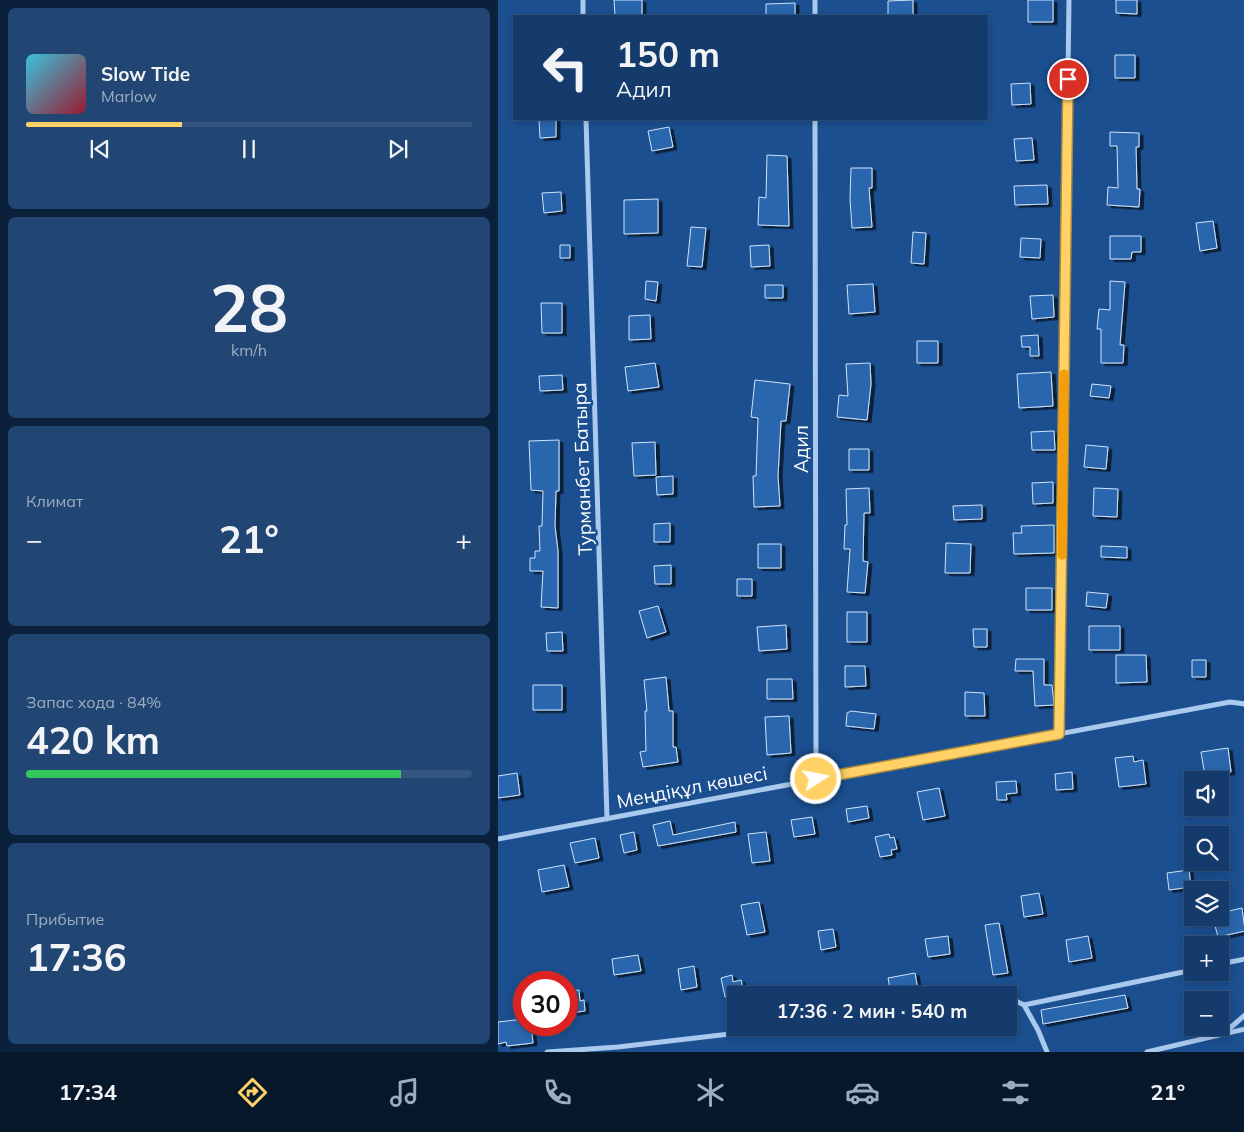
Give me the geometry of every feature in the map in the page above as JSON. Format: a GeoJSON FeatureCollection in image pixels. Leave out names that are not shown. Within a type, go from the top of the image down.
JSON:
{"type":"FeatureCollection","features":[{"type":"Feature","properties":{"kind":"street"},"geometry":{"type":"LineString","coordinates":[[583,0],[583,15]]}},
{"type":"Feature","properties":{"kind":"street"},"geometry":{"type":"LineString","coordinates":[[815,0],[815,15]]}},
{"type":"Feature","properties":{"kind":"street"},"geometry":{"type":"LineString","coordinates":[[1059,734],[1069,0]]}},
{"type":"Feature","properties":{"kind":"street","name":"Турманбет Батыра"},"geometry":{"type":"LineString","coordinates":[[586,120],[607,819]]}},
{"type":"Feature","properties":{"kind":"street","name":"Адил"},"geometry":{"type":"LineString","coordinates":[[815,120],[816,779]]}},
{"type":"Feature","properties":{"kind":"street","name":"Меңдіқұл көшесі"},"geometry":{"type":"LineString","coordinates":[[498,839],[1230,702],[1244,704]]}},
{"type":"Feature","properties":{"kind":"street"},"geometry":{"type":"LineString","coordinates":[[1229,962],[1244,959]]}},
{"type":"Feature","properties":{"kind":"street"},"geometry":{"type":"LineString","coordinates":[[1017,1001],[1024,1004],[1184,972]]}},
{"type":"Feature","properties":{"kind":"street"},"geometry":{"type":"LineString","coordinates":[[1024,1004],[1047,1052]]}},
{"type":"Feature","properties":{"kind":"street"},"geometry":{"type":"LineString","coordinates":[[1229,1029],[1244,1015]]}},
{"type":"Feature","properties":{"kind":"street"},"geometry":{"type":"LineString","coordinates":[[1229,1033],[1244,1029]]}},
{"type":"Feature","properties":{"kind":"street"},"geometry":{"type":"LineString","coordinates":[[547,1052],[618,1047],[727,1034]]}},
{"type":"Feature","properties":{"kind":"street"},"geometry":{"type":"LineString","coordinates":[[1147,1052],[1215,1036]]}},
{"type":"Feature","properties":{"kind":"building"},"geometry":{"type":"Polygon","coordinates":[[[614,0],[642,0],[642,15],[615,15],[614,0]]]}},
{"type":"Feature","properties":{"kind":"building"},"geometry":{"type":"Polygon","coordinates":[[[913,0],[913,15],[888,15],[888,1],[913,0]]]}},
{"type":"Feature","properties":{"kind":"building"},"geometry":{"type":"Polygon","coordinates":[[[1028,0],[1053,0],[1053,22],[1028,22],[1028,0]]]}},
{"type":"Feature","properties":{"kind":"building"},"geometry":{"type":"Polygon","coordinates":[[[1116,0],[1137,0],[1137,14],[1116,13],[1116,0]]]}},
{"type":"Feature","properties":{"kind":"building"},"geometry":{"type":"Polygon","coordinates":[[[795,3],[795,15],[766,15],[766,4],[795,3]]]}},
{"type":"Feature","properties":{"kind":"building"},"geometry":{"type":"Polygon","coordinates":[[[1115,55],[1135,55],[1135,78],[1115,78],[1115,55]]]}},
{"type":"Feature","properties":{"kind":"building"},"geometry":{"type":"Polygon","coordinates":[[[1030,83],[1031,104],[1012,105],[1011,84],[1030,83]]]}},
{"type":"Feature","properties":{"kind":"building"},"geometry":{"type":"Polygon","coordinates":[[[539,120],[556,120],[556,137],[540,138],[539,120]]]}},
{"type":"Feature","properties":{"kind":"building"},"geometry":{"type":"Polygon","coordinates":[[[669,127],[673,147],[652,151],[648,131],[669,127]]]}},
{"type":"Feature","properties":{"kind":"building"},"geometry":{"type":"Polygon","coordinates":[[[1110,132],[1139,133],[1139,147],[1136,147],[1137,189],[1140,189],[1139,207],[1107,205],[1108,187],[1118,188],[1117,146],[1110,146],[1110,132]]]}},
{"type":"Feature","properties":{"kind":"building"},"geometry":{"type":"Polygon","coordinates":[[[1032,138],[1034,160],[1016,161],[1014,139],[1032,138]]]}},
{"type":"Feature","properties":{"kind":"building"},"geometry":{"type":"Polygon","coordinates":[[[767,155],[787,156],[789,226],[758,225],[759,197],[766,198],[767,155]]]}},
{"type":"Feature","properties":{"kind":"building"},"geometry":{"type":"Polygon","coordinates":[[[851,168],[872,168],[872,188],[869,188],[872,227],[852,228],[850,199],[851,168]]]}},
{"type":"Feature","properties":{"kind":"building"},"geometry":{"type":"Polygon","coordinates":[[[1047,185],[1048,204],[1015,205],[1014,186],[1047,185]]]}},
{"type":"Feature","properties":{"kind":"building"},"geometry":{"type":"Polygon","coordinates":[[[561,192],[562,211],[544,213],[542,193],[561,192]]]}},
{"type":"Feature","properties":{"kind":"building"},"geometry":{"type":"Polygon","coordinates":[[[658,199],[658,233],[624,234],[624,200],[658,199]]]}},
{"type":"Feature","properties":{"kind":"building"},"geometry":{"type":"Polygon","coordinates":[[[1213,221],[1217,248],[1200,251],[1196,223],[1213,221]]]}},
{"type":"Feature","properties":{"kind":"building"},"geometry":{"type":"Polygon","coordinates":[[[691,227],[706,228],[702,267],[687,266],[691,227]]]}},
{"type":"Feature","properties":{"kind":"building"},"geometry":{"type":"Polygon","coordinates":[[[913,232],[926,233],[924,264],[911,263],[913,232]]]}},
{"type":"Feature","properties":{"kind":"building"},"geometry":{"type":"Polygon","coordinates":[[[1110,236],[1141,236],[1141,252],[1132,252],[1131,259],[1110,259],[1110,236]]]}},
{"type":"Feature","properties":{"kind":"building"},"geometry":{"type":"Polygon","coordinates":[[[1021,238],[1041,239],[1040,258],[1020,257],[1021,238]]]}},
{"type":"Feature","properties":{"kind":"building"},"geometry":{"type":"Polygon","coordinates":[[[560,245],[570,245],[570,258],[560,258],[560,245]]]}},
{"type":"Feature","properties":{"kind":"building"},"geometry":{"type":"Polygon","coordinates":[[[769,245],[770,266],[751,267],[750,246],[769,245]]]}},
{"type":"Feature","properties":{"kind":"building"},"geometry":{"type":"Polygon","coordinates":[[[646,281],[658,282],[656,301],[645,299],[646,281]]]}},
{"type":"Feature","properties":{"kind":"building"},"geometry":{"type":"Polygon","coordinates":[[[1110,281],[1125,282],[1120,345],[1124,345],[1123,363],[1101,363],[1101,329],[1097,329],[1099,309],[1110,310],[1110,281]]]}},
{"type":"Feature","properties":{"kind":"building"},"geometry":{"type":"Polygon","coordinates":[[[873,284],[875,312],[849,314],[847,285],[873,284]]]}},
{"type":"Feature","properties":{"kind":"building"},"geometry":{"type":"Polygon","coordinates":[[[765,285],[783,285],[783,298],[765,298],[765,285]]]}},
{"type":"Feature","properties":{"kind":"building"},"geometry":{"type":"Polygon","coordinates":[[[1053,295],[1054,317],[1032,319],[1030,296],[1053,295]]]}},
{"type":"Feature","properties":{"kind":"building"},"geometry":{"type":"Polygon","coordinates":[[[541,303],[562,303],[562,333],[542,333],[541,303]]]}},
{"type":"Feature","properties":{"kind":"building"},"geometry":{"type":"Polygon","coordinates":[[[650,315],[651,339],[629,340],[629,316],[650,315]]]}},
{"type":"Feature","properties":{"kind":"building"},"geometry":{"type":"Polygon","coordinates":[[[1038,335],[1039,356],[1030,356],[1030,347],[1022,347],[1021,336],[1038,335]]]}},
{"type":"Feature","properties":{"kind":"building"},"geometry":{"type":"Polygon","coordinates":[[[917,341],[938,341],[938,363],[917,363],[917,341]]]}},
{"type":"Feature","properties":{"kind":"building"},"geometry":{"type":"Polygon","coordinates":[[[655,363],[659,387],[628,391],[625,367],[655,363]]]}},
{"type":"Feature","properties":{"kind":"building"},"geometry":{"type":"Polygon","coordinates":[[[870,363],[871,384],[867,420],[837,417],[839,395],[848,396],[846,364],[870,363]]]}},
{"type":"Feature","properties":{"kind":"building"},"geometry":{"type":"Polygon","coordinates":[[[1051,372],[1053,406],[1019,408],[1017,374],[1051,372]]]}},
{"type":"Feature","properties":{"kind":"building"},"geometry":{"type":"Polygon","coordinates":[[[562,375],[563,390],[540,391],[539,376],[562,375]]]}},
{"type":"Feature","properties":{"kind":"building"},"geometry":{"type":"Polygon","coordinates":[[[755,380],[790,384],[786,421],[781,421],[778,476],[780,506],[754,507],[753,476],[756,476],[758,418],[751,417],[755,380]]]}},
{"type":"Feature","properties":{"kind":"building"},"geometry":{"type":"Polygon","coordinates":[[[1092,384],[1111,386],[1109,398],[1090,396],[1092,384]]]}},
{"type":"Feature","properties":{"kind":"building"},"geometry":{"type":"Polygon","coordinates":[[[1054,431],[1055,450],[1032,450],[1031,432],[1054,431]]]}},
{"type":"Feature","properties":{"kind":"building"},"geometry":{"type":"Polygon","coordinates":[[[559,440],[559,491],[556,491],[555,526],[558,551],[558,608],[541,607],[543,571],[530,571],[530,558],[535,558],[535,551],[540,551],[539,526],[542,526],[543,491],[531,490],[529,441],[559,440]]]}},
{"type":"Feature","properties":{"kind":"building"},"geometry":{"type":"Polygon","coordinates":[[[655,442],[656,475],[634,476],[632,443],[655,442]]]}},
{"type":"Feature","properties":{"kind":"building"},"geometry":{"type":"Polygon","coordinates":[[[1086,445],[1108,447],[1106,469],[1084,467],[1086,445]]]}},
{"type":"Feature","properties":{"kind":"building"},"geometry":{"type":"Polygon","coordinates":[[[849,449],[869,449],[869,470],[849,470],[849,449]]]}},
{"type":"Feature","properties":{"kind":"building"},"geometry":{"type":"Polygon","coordinates":[[[673,476],[673,494],[657,495],[656,477],[673,476]]]}},
{"type":"Feature","properties":{"kind":"building"},"geometry":{"type":"Polygon","coordinates":[[[1053,482],[1053,503],[1033,504],[1032,483],[1053,482]]]}},
{"type":"Feature","properties":{"kind":"building"},"geometry":{"type":"Polygon","coordinates":[[[869,488],[870,513],[864,513],[863,561],[868,562],[865,593],[847,592],[850,549],[844,549],[845,525],[847,525],[846,489],[869,488]]]}},
{"type":"Feature","properties":{"kind":"building"},"geometry":{"type":"Polygon","coordinates":[[[1094,488],[1118,489],[1117,517],[1093,516],[1094,488]]]}},
{"type":"Feature","properties":{"kind":"building"},"geometry":{"type":"Polygon","coordinates":[[[982,505],[982,519],[954,520],[953,506],[982,505]]]}},
{"type":"Feature","properties":{"kind":"building"},"geometry":{"type":"Polygon","coordinates":[[[670,523],[670,542],[654,542],[654,524],[670,523]]]}},
{"type":"Feature","properties":{"kind":"building"},"geometry":{"type":"Polygon","coordinates":[[[1054,525],[1054,553],[1014,554],[1013,533],[1022,533],[1021,526],[1054,525]]]}},
{"type":"Feature","properties":{"kind":"building"},"geometry":{"type":"Polygon","coordinates":[[[946,543],[971,544],[970,573],[945,573],[946,543]]]}},
{"type":"Feature","properties":{"kind":"building"},"geometry":{"type":"Polygon","coordinates":[[[758,544],[781,544],[781,568],[758,568],[758,544]]]}},
{"type":"Feature","properties":{"kind":"building"},"geometry":{"type":"Polygon","coordinates":[[[1101,546],[1127,547],[1127,558],[1101,557],[1101,546]]]}},
{"type":"Feature","properties":{"kind":"building"},"geometry":{"type":"Polygon","coordinates":[[[671,565],[671,584],[655,584],[654,566],[671,565]]]}},
{"type":"Feature","properties":{"kind":"building"},"geometry":{"type":"Polygon","coordinates":[[[737,579],[752,579],[752,596],[737,596],[737,579]]]}},
{"type":"Feature","properties":{"kind":"building"},"geometry":{"type":"Polygon","coordinates":[[[1026,588],[1052,588],[1052,610],[1026,610],[1026,588]]]}},
{"type":"Feature","properties":{"kind":"building"},"geometry":{"type":"Polygon","coordinates":[[[1087,592],[1108,594],[1106,608],[1086,606],[1087,592]]]}},
{"type":"Feature","properties":{"kind":"building"},"geometry":{"type":"Polygon","coordinates":[[[658,606],[666,632],[647,638],[639,611],[658,606]]]}},
{"type":"Feature","properties":{"kind":"building"},"geometry":{"type":"Polygon","coordinates":[[[847,612],[867,612],[867,642],[847,642],[847,612]]]}},
{"type":"Feature","properties":{"kind":"building"},"geometry":{"type":"Polygon","coordinates":[[[786,625],[787,649],[759,651],[757,627],[786,625]]]}},
{"type":"Feature","properties":{"kind":"building"},"geometry":{"type":"Polygon","coordinates":[[[1089,626],[1120,626],[1120,650],[1089,650],[1089,626]]]}},
{"type":"Feature","properties":{"kind":"building"},"geometry":{"type":"Polygon","coordinates":[[[973,629],[987,629],[987,647],[974,647],[973,629]]]}},
{"type":"Feature","properties":{"kind":"building"},"geometry":{"type":"Polygon","coordinates":[[[562,632],[563,651],[547,651],[546,633],[562,632]]]}},
{"type":"Feature","properties":{"kind":"building"},"geometry":{"type":"Polygon","coordinates":[[[1116,655],[1146,655],[1147,682],[1116,683],[1116,655]]]}},
{"type":"Feature","properties":{"kind":"building"},"geometry":{"type":"Polygon","coordinates":[[[1016,659],[1044,659],[1044,685],[1052,685],[1054,705],[1035,706],[1033,671],[1015,671],[1016,659]]]}},
{"type":"Feature","properties":{"kind":"building"},"geometry":{"type":"Polygon","coordinates":[[[1192,660],[1206,660],[1206,677],[1192,677],[1192,660]]]}},
{"type":"Feature","properties":{"kind":"building"},"geometry":{"type":"Polygon","coordinates":[[[845,666],[865,666],[866,686],[845,687],[845,666]]]}},
{"type":"Feature","properties":{"kind":"building"},"geometry":{"type":"Polygon","coordinates":[[[666,677],[669,711],[673,711],[673,747],[676,747],[678,762],[643,767],[640,752],[646,751],[645,711],[647,711],[644,680],[666,677]]]}},
{"type":"Feature","properties":{"kind":"building"},"geometry":{"type":"Polygon","coordinates":[[[767,679],[792,679],[793,699],[767,699],[767,679]]]}},
{"type":"Feature","properties":{"kind":"building"},"geometry":{"type":"Polygon","coordinates":[[[533,685],[562,685],[562,710],[533,710],[533,685]]]}},
{"type":"Feature","properties":{"kind":"building"},"geometry":{"type":"Polygon","coordinates":[[[965,692],[984,693],[985,716],[965,716],[965,692]]]}},
{"type":"Feature","properties":{"kind":"building"},"geometry":{"type":"Polygon","coordinates":[[[851,711],[876,714],[874,729],[846,726],[847,713],[851,711]]]}},
{"type":"Feature","properties":{"kind":"building"},"geometry":{"type":"Polygon","coordinates":[[[789,716],[791,753],[767,755],[765,717],[789,716]]]}},
{"type":"Feature","properties":{"kind":"building"},"geometry":{"type":"Polygon","coordinates":[[[1228,748],[1231,772],[1204,771],[1201,752],[1228,748]]]}},
{"type":"Feature","properties":{"kind":"building"},"geometry":{"type":"Polygon","coordinates":[[[1133,756],[1134,762],[1143,760],[1146,784],[1119,787],[1115,758],[1133,756]]]}},
{"type":"Feature","properties":{"kind":"building"},"geometry":{"type":"Polygon","coordinates":[[[1072,772],[1073,789],[1056,790],[1055,774],[1072,772]]]}},
{"type":"Feature","properties":{"kind":"building"},"geometry":{"type":"Polygon","coordinates":[[[517,773],[520,795],[498,798],[498,776],[517,773]]]}},
{"type":"Feature","properties":{"kind":"building"},"geometry":{"type":"Polygon","coordinates":[[[1016,781],[1017,793],[1006,794],[1007,800],[997,800],[996,782],[1016,781]]]}},
{"type":"Feature","properties":{"kind":"building"},"geometry":{"type":"Polygon","coordinates":[[[939,788],[945,816],[923,820],[917,792],[939,788]]]}},
{"type":"Feature","properties":{"kind":"building"},"geometry":{"type":"Polygon","coordinates":[[[867,806],[869,818],[848,822],[846,809],[867,806]]]}},
{"type":"Feature","properties":{"kind":"building"},"geometry":{"type":"Polygon","coordinates":[[[812,817],[815,834],[794,837],[791,820],[812,817]]]}},
{"type":"Feature","properties":{"kind":"building"},"geometry":{"type":"Polygon","coordinates":[[[670,821],[673,835],[735,822],[736,832],[658,846],[653,825],[670,821]]]}},
{"type":"Feature","properties":{"kind":"building"},"geometry":{"type":"Polygon","coordinates":[[[634,832],[637,850],[624,853],[620,835],[634,832]]]}},
{"type":"Feature","properties":{"kind":"building"},"geometry":{"type":"Polygon","coordinates":[[[766,832],[770,861],[752,863],[748,834],[766,832]]]}},
{"type":"Feature","properties":{"kind":"building"},"geometry":{"type":"Polygon","coordinates":[[[889,834],[890,838],[894,837],[897,849],[891,850],[892,855],[880,857],[875,837],[889,834]]]}},
{"type":"Feature","properties":{"kind":"building"},"geometry":{"type":"Polygon","coordinates":[[[595,838],[599,858],[575,863],[570,843],[595,838]]]}},
{"type":"Feature","properties":{"kind":"building"},"geometry":{"type":"Polygon","coordinates":[[[564,865],[569,887],[542,892],[538,870],[564,865]]]}},
{"type":"Feature","properties":{"kind":"building"},"geometry":{"type":"Polygon","coordinates":[[[1189,871],[1190,881],[1184,881],[1184,888],[1169,890],[1167,873],[1189,871]]]}},
{"type":"Feature","properties":{"kind":"building"},"geometry":{"type":"Polygon","coordinates":[[[1039,893],[1043,914],[1024,917],[1021,896],[1039,893]]]}},
{"type":"Feature","properties":{"kind":"building"},"geometry":{"type":"Polygon","coordinates":[[[759,902],[765,932],[747,935],[741,905],[759,902]]]}},
{"type":"Feature","properties":{"kind":"building"},"geometry":{"type":"Polygon","coordinates":[[[1242,908],[1245,931],[1218,936],[1215,926],[1229,926],[1229,911],[1242,908]]]}},
{"type":"Feature","properties":{"kind":"building"},"geometry":{"type":"Polygon","coordinates":[[[999,923],[1008,973],[993,975],[985,925],[999,923]]]}},
{"type":"Feature","properties":{"kind":"building"},"geometry":{"type":"Polygon","coordinates":[[[833,929],[836,947],[821,950],[818,931],[833,929]]]}},
{"type":"Feature","properties":{"kind":"building"},"geometry":{"type":"Polygon","coordinates":[[[948,936],[950,954],[928,957],[925,939],[948,936]]]}},
{"type":"Feature","properties":{"kind":"building"},"geometry":{"type":"Polygon","coordinates":[[[1088,936],[1092,958],[1069,962],[1066,940],[1088,936]]]}},
{"type":"Feature","properties":{"kind":"building"},"geometry":{"type":"Polygon","coordinates":[[[638,955],[641,971],[614,975],[612,959],[638,955]]]}},
{"type":"Feature","properties":{"kind":"building"},"geometry":{"type":"Polygon","coordinates":[[[694,966],[697,987],[681,990],[678,969],[694,966]]]}},
{"type":"Feature","properties":{"kind":"building"},"geometry":{"type":"Polygon","coordinates":[[[915,973],[917,986],[890,986],[888,978],[915,973]]]}},
{"type":"Feature","properties":{"kind":"building"},"geometry":{"type":"Polygon","coordinates":[[[732,975],[733,982],[741,980],[742,986],[727,986],[727,997],[725,997],[721,978],[732,975]]]}},
{"type":"Feature","properties":{"kind":"building"},"geometry":{"type":"Polygon","coordinates":[[[578,990],[580,1001],[584,1000],[585,1011],[578,1012],[578,990]]]}},
{"type":"Feature","properties":{"kind":"building"},"geometry":{"type":"Polygon","coordinates":[[[1125,995],[1128,1008],[1043,1024],[1041,1010],[1125,995]]]}},
{"type":"Feature","properties":{"kind":"building"},"geometry":{"type":"Polygon","coordinates":[[[513,1020],[513,1036],[532,1036],[533,1043],[507,1046],[506,1042],[498,1044],[498,1022],[513,1020]]]}},
{"type":"Feature","properties":{"kind":"slow traffic"},"geometry":{"type":"LineString","coordinates":[[1062,555],[1064,374]]}},
{"type":"Feature","properties":{"kind":"route"},"geometry":{"type":"LineString","coordinates":[[816,779],[1059,734],[1068,79]]}}]}
